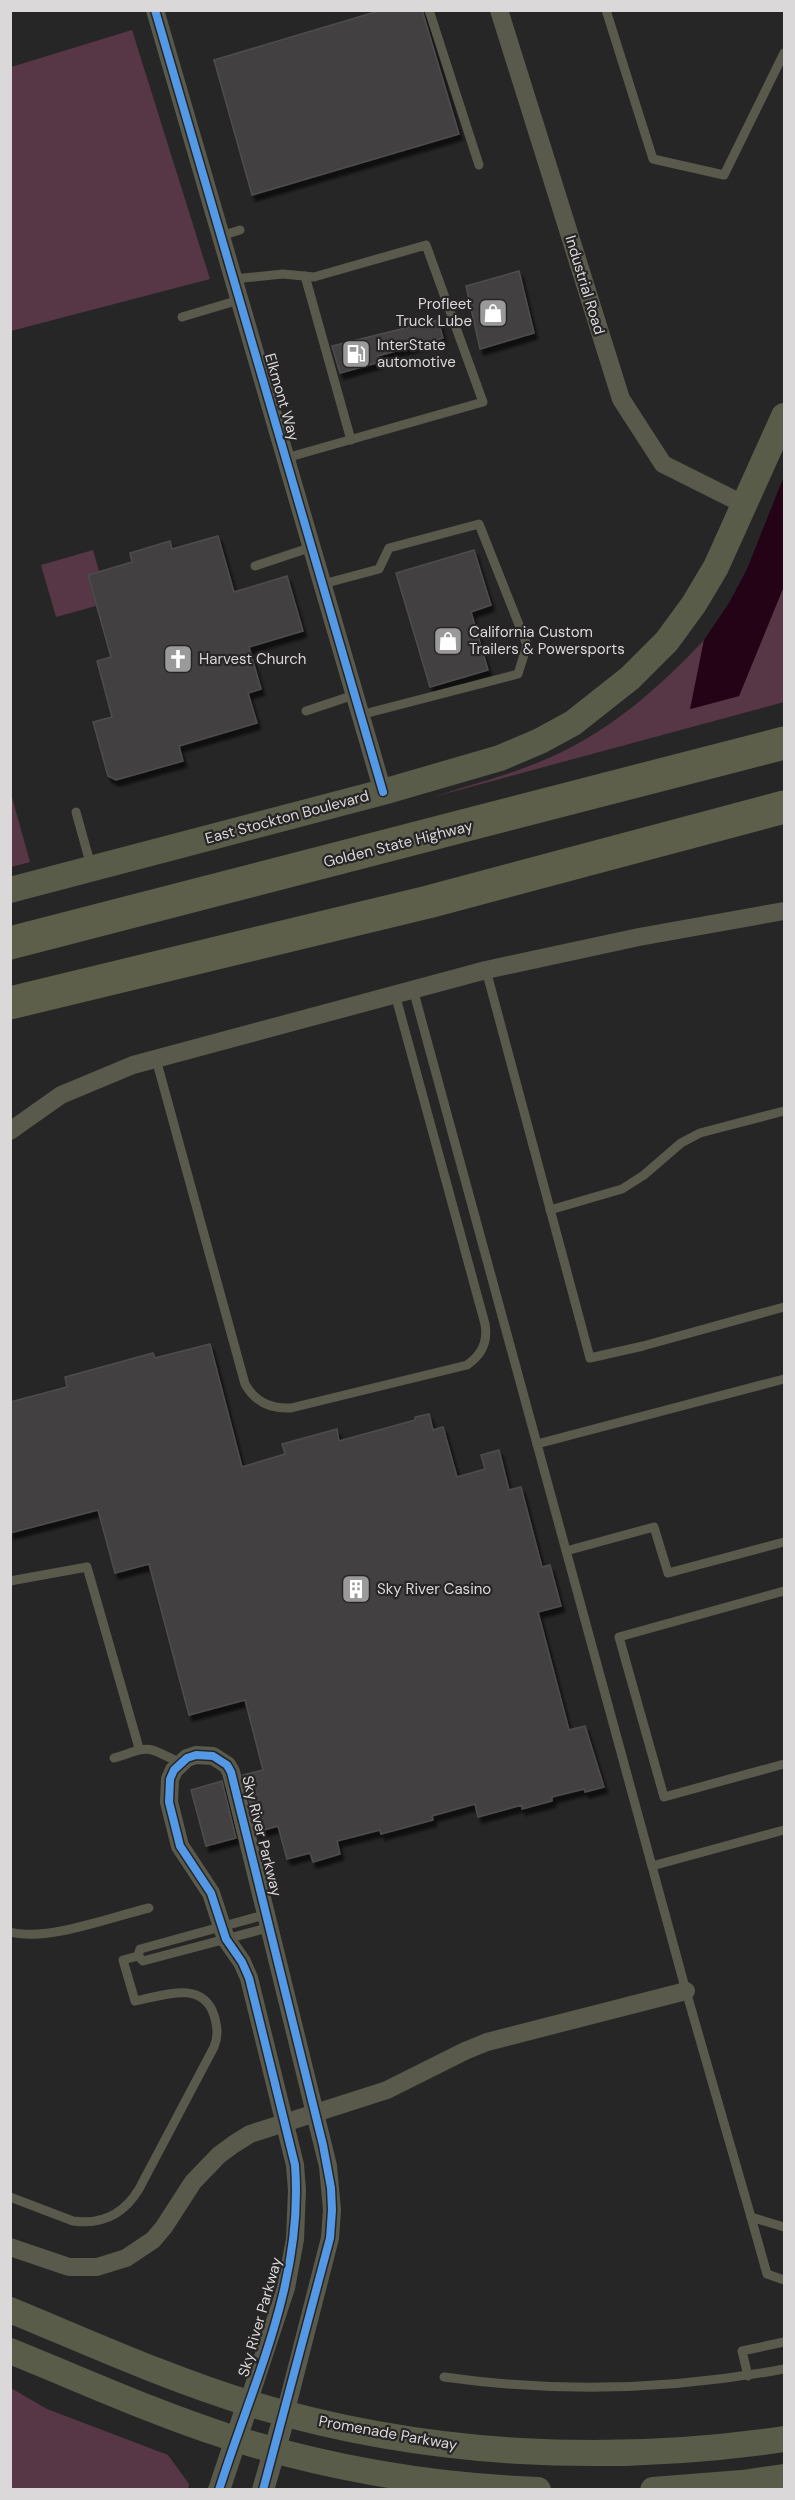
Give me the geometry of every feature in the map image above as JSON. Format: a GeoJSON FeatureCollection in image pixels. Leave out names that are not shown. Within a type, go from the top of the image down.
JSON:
{"type":"FeatureCollection","features":[{"type":"Feature","properties":{"kind":"highway"},"geometry":{"type":"LineString","coordinates":[[575,799],[784,726]]}},
{"type":"Feature","properties":{"kind":"highway","name":"Golden State Highway"},"geometry":{"type":"LineString","coordinates":[[10,943],[784,744]]}},
{"type":"Feature","properties":{"kind":"highway"},"geometry":{"type":"LineString","coordinates":[[10,1003],[428,902],[784,807]]}},
{"type":"Feature","properties":{"kind":"highway"},"geometry":{"type":"LineString","coordinates":[[712,826],[784,826]]}},
{"type":"Feature","properties":{"kind":"main road","name":"East Stockton Boulevard"},"geometry":{"type":"LineString","coordinates":[[10,890],[383,792],[500,758],[540,741],[573,723],[603,701],[667,641],[694,604],[716,567],[784,416]]}},
{"type":"Feature","properties":{"kind":"main road","name":"Promenade Parkway"},"geometry":{"type":"LineString","coordinates":[[10,2310],[163,2373],[248,2403],[285,2414],[437,2443],[550,2453],[616,2454],[683,2451],[784,2439]]}},
{"type":"Feature","properties":{"kind":"main road"},"geometry":{"type":"LineString","coordinates":[[10,2351],[141,2405],[235,2439],[274,2450],[404,2476],[479,2486],[538,2490]]}},
{"type":"Feature","properties":{"kind":"main road"},"geometry":{"type":"LineString","coordinates":[[653,2490],[784,2477]]}},
{"type":"Feature","properties":{"kind":"street","name":"Elkmont Way"},"geometry":{"type":"LineString","coordinates":[[155,10],[383,792]]}},
{"type":"Feature","properties":{"kind":"street","name":"Industrial Road"},"geometry":{"type":"LineString","coordinates":[[499,10],[621,399],[663,464],[745,505]]}},
{"type":"Feature","properties":{"kind":"street"},"geometry":{"type":"LineString","coordinates":[[10,1131],[61,1095],[124,1068],[486,970],[639,936],[784,911]]}},
{"type":"Feature","properties":{"kind":"street","name":"Sky River Parkway"},"geometry":{"type":"LineString","coordinates":[[248,2403],[286,2288],[295,2239],[297,2206],[295,2165],[249,1978],[224,1933],[205,1881],[185,1856],[171,1817],[169,1788],[174,1770],[187,1758],[204,1754],[220,1760],[231,1772],[316,2114],[331,2188],[330,2238],[285,2414]]}},
{"type":"Feature","properties":{"kind":"street"},"geometry":{"type":"LineString","coordinates":[[10,2247],[69,2268],[97,2267],[126,2258],[139,2251],[158,2234],[193,2182],[219,2155],[250,2134],[387,2090],[457,2054],[488,2042],[686,1991]]}},
{"type":"Feature","properties":{"kind":"street"},"geometry":{"type":"LineString","coordinates":[[219,2490],[248,2403]]}},
{"type":"Feature","properties":{"kind":"street"},"geometry":{"type":"LineString","coordinates":[[263,2490],[285,2414]]}},
{"type":"Feature","properties":{"kind":"lane"},"geometry":{"type":"LineString","coordinates":[[429,10],[479,165]]}},
{"type":"Feature","properties":{"kind":"lane"},"geometry":{"type":"LineString","coordinates":[[606,10],[654,159],[724,175],[784,53]]}},
{"type":"Feature","properties":{"kind":"lane"},"geometry":{"type":"LineString","coordinates":[[220,236],[240,230]]}},
{"type":"Feature","properties":{"kind":"lane"},"geometry":{"type":"LineString","coordinates":[[233,279],[283,274],[314,277],[426,245],[483,402],[286,458]]}},
{"type":"Feature","properties":{"kind":"lane"},"geometry":{"type":"LineString","coordinates":[[305,276],[351,440]]}},
{"type":"Feature","properties":{"kind":"lane"},"geometry":{"type":"LineString","coordinates":[[182,317],[239,300]]}},
{"type":"Feature","properties":{"kind":"lane"},"geometry":{"type":"LineString","coordinates":[[323,584],[379,570],[389,548],[478,524],[527,645],[518,674],[360,715]]}},
{"type":"Feature","properties":{"kind":"lane"},"geometry":{"type":"LineString","coordinates":[[255,566],[312,547]]}},
{"type":"Feature","properties":{"kind":"lane"},"geometry":{"type":"LineString","coordinates":[[306,711],[354,695]]}},
{"type":"Feature","properties":{"kind":"lane"},"geometry":{"type":"LineString","coordinates":[[76,812],[91,869]]}},
{"type":"Feature","properties":{"kind":"lane"},"geometry":{"type":"LineString","coordinates":[[486,970],[590,1358],[643,1346],[784,1307]]}},
{"type":"Feature","properties":{"kind":"lane"},"geometry":{"type":"LineString","coordinates":[[413,989],[686,1991],[767,2274],[784,2280]]}},
{"type":"Feature","properties":{"kind":"lane"},"geometry":{"type":"LineString","coordinates":[[156,1059],[245,1384],[255,1398],[271,1407],[291,1408],[467,1365],[482,1349],[486,1332],[485,1324],[395,994]]}},
{"type":"Feature","properties":{"kind":"lane"},"geometry":{"type":"LineString","coordinates":[[550,1210],[622,1189],[644,1175],[681,1143],[700,1133],[784,1111]]}},
{"type":"Feature","properties":{"kind":"lane"},"geometry":{"type":"LineString","coordinates":[[537,1444],[784,1379]]}},
{"type":"Feature","properties":{"kind":"lane"},"geometry":{"type":"LineString","coordinates":[[566,1551],[654,1527],[668,1573],[784,1542]]}},
{"type":"Feature","properties":{"kind":"lane"},"geometry":{"type":"LineString","coordinates":[[10,1581],[87,1567],[139,1748]]}},
{"type":"Feature","properties":{"kind":"lane"},"geometry":{"type":"LineString","coordinates":[[784,1591],[619,1637],[664,1797],[784,1764]]}},
{"type":"Feature","properties":{"kind":"lane"},"geometry":{"type":"LineString","coordinates":[[114,1758],[139,1748],[159,1752],[180,1763]]}},
{"type":"Feature","properties":{"kind":"lane"},"geometry":{"type":"LineString","coordinates":[[652,1866],[784,1830]]}},
{"type":"Feature","properties":{"kind":"lane"},"geometry":{"type":"LineString","coordinates":[[10,1932],[29,1935],[48,1934],[148,1908]]}},
{"type":"Feature","properties":{"kind":"lane"},"geometry":{"type":"LineString","coordinates":[[10,2197],[73,2221],[94,2222],[121,2211],[139,2189],[218,2036],[211,2007],[201,1996],[182,1992],[135,2001],[123,1960],[138,1956],[140,1949],[224,1933],[269,1921]]}},
{"type":"Feature","properties":{"kind":"lane"},"geometry":{"type":"LineString","coordinates":[[752,2217],[784,2227]]}},
{"type":"Feature","properties":{"kind":"lane"},"geometry":{"type":"LineString","coordinates":[[748,2376],[742,2351],[784,2342]]}},
{"type":"Feature","properties":{"kind":"lane"},"geometry":{"type":"LineString","coordinates":[[444,2377],[497,2383],[601,2387],[683,2384],[784,2369]]}},
{"type":"Feature","properties":{"kind":"shaded area"},"geometry":{"type":"Polygon","coordinates":[[[132,30],[210,279],[11,331],[11,67],[132,30]]]}},
{"type":"Feature","properties":{"kind":"shaded area"},"geometry":{"type":"Polygon","coordinates":[[[784,476],[784,586],[739,696],[690,709],[704,640],[729,603],[747,569],[784,476]]]}},
{"type":"Feature","properties":{"kind":"shaded area"},"geometry":{"type":"Polygon","coordinates":[[[93,550],[99,571],[88,575],[96,606],[56,617],[41,565],[93,550]]]}},
{"type":"Feature","properties":{"kind":"shaded area"},"geometry":{"type":"Polygon","coordinates":[[[784,586],[784,702],[433,797],[537,763],[594,734],[652,691],[704,640],[691,709],[739,696],[784,586]]]}},
{"type":"Feature","properties":{"kind":"shaded area"},"geometry":{"type":"Polygon","coordinates":[[[10,790],[30,862],[11,867],[10,867],[10,790]]]}},
{"type":"Feature","properties":{"kind":"shaded area"},"geometry":{"type":"Polygon","coordinates":[[[11,2388],[47,2409],[168,2455],[189,2484],[188,2489],[11,2489],[11,2388]]]}},
{"type":"Feature","properties":{"kind":"building"},"geometry":{"type":"Polygon","coordinates":[[[382,10],[422,10],[459,134],[252,195],[214,60],[382,10]]]}},
{"type":"Feature","properties":{"kind":"building"},"geometry":{"type":"Polygon","coordinates":[[[519,271],[534,333],[480,349],[466,286],[519,271]]]}},
{"type":"Feature","properties":{"kind":"building"},"geometry":{"type":"Polygon","coordinates":[[[438,320],[443,338],[378,356],[380,362],[340,373],[332,346],[438,320]]]}},
{"type":"Feature","properties":{"kind":"building","name":"Harvest Church"},"geometry":{"type":"Polygon","coordinates":[[[218,536],[234,592],[287,576],[303,631],[249,647],[261,689],[248,693],[257,723],[179,746],[183,761],[116,780],[108,776],[93,722],[112,717],[97,661],[111,657],[88,575],[132,562],[130,553],[170,541],[172,549],[218,536]]]}},
{"type":"Feature","properties":{"kind":"building","name":"California Custom Trailers & Powersports"},"geometry":{"type":"Polygon","coordinates":[[[474,550],[491,605],[471,612],[488,670],[430,687],[396,573],[474,550]]]}},
{"type":"Feature","properties":{"kind":"building","name":"Sky River Casino"},"geometry":{"type":"Polygon","coordinates":[[[210,1344],[242,1467],[285,1454],[282,1444],[337,1429],[339,1441],[429,1414],[433,1430],[443,1427],[457,1477],[485,1469],[481,1455],[499,1450],[509,1490],[521,1487],[542,1567],[550,1565],[561,1606],[538,1612],[569,1730],[585,1726],[604,1787],[585,1792],[584,1789],[552,1797],[552,1801],[522,1809],[522,1805],[478,1817],[475,1804],[432,1816],[433,1820],[381,1834],[380,1830],[337,1841],[340,1854],[313,1862],[310,1853],[287,1859],[278,1826],[257,1832],[243,1775],[263,1770],[245,1700],[189,1715],[149,1564],[115,1573],[98,1510],[10,1533],[10,1402],[67,1387],[65,1377],[153,1353],[155,1358],[210,1344]]]}},
{"type":"Feature","properties":{"kind":"building"},"geometry":{"type":"Polygon","coordinates":[[[222,1781],[236,1838],[206,1846],[191,1790],[222,1781]]]}},
{"type":"Feature","properties":{"kind":"cycle path"},"geometry":{"type":"LineString","coordinates":[[155,10],[383,792]]}},
{"type":"Feature","properties":{"kind":"cycle path"},"geometry":{"type":"LineString","coordinates":[[219,2490],[260,2370],[284,2290],[292,2250],[296,2208],[295,2165],[249,1978],[242,1962],[226,1939],[211,1893],[180,1846],[169,1802],[170,1779],[174,1770],[187,1758],[196,1755],[213,1756],[227,1765],[231,1772],[323,2145],[331,2188],[330,2238],[263,2490]]}},
{"type":"Feature","properties":{"kind":"place","name":"Profleet Truck Lube"},"geometry":{"type":"Point","coordinates":[493,313]}},
{"type":"Feature","properties":{"kind":"place","name":"InterState automotive"},"geometry":{"type":"Point","coordinates":[356,354]}},
{"type":"Feature","properties":{"kind":"place","name":"California Custom Trailers & Powersports"},"geometry":{"type":"Point","coordinates":[448,641]}},
{"type":"Feature","properties":{"kind":"place","name":"Harvest Church"},"geometry":{"type":"Point","coordinates":[178,659]}},
{"type":"Feature","properties":{"kind":"place","name":"Sky River Casino"},"geometry":{"type":"Point","coordinates":[356,1589]}}]}
